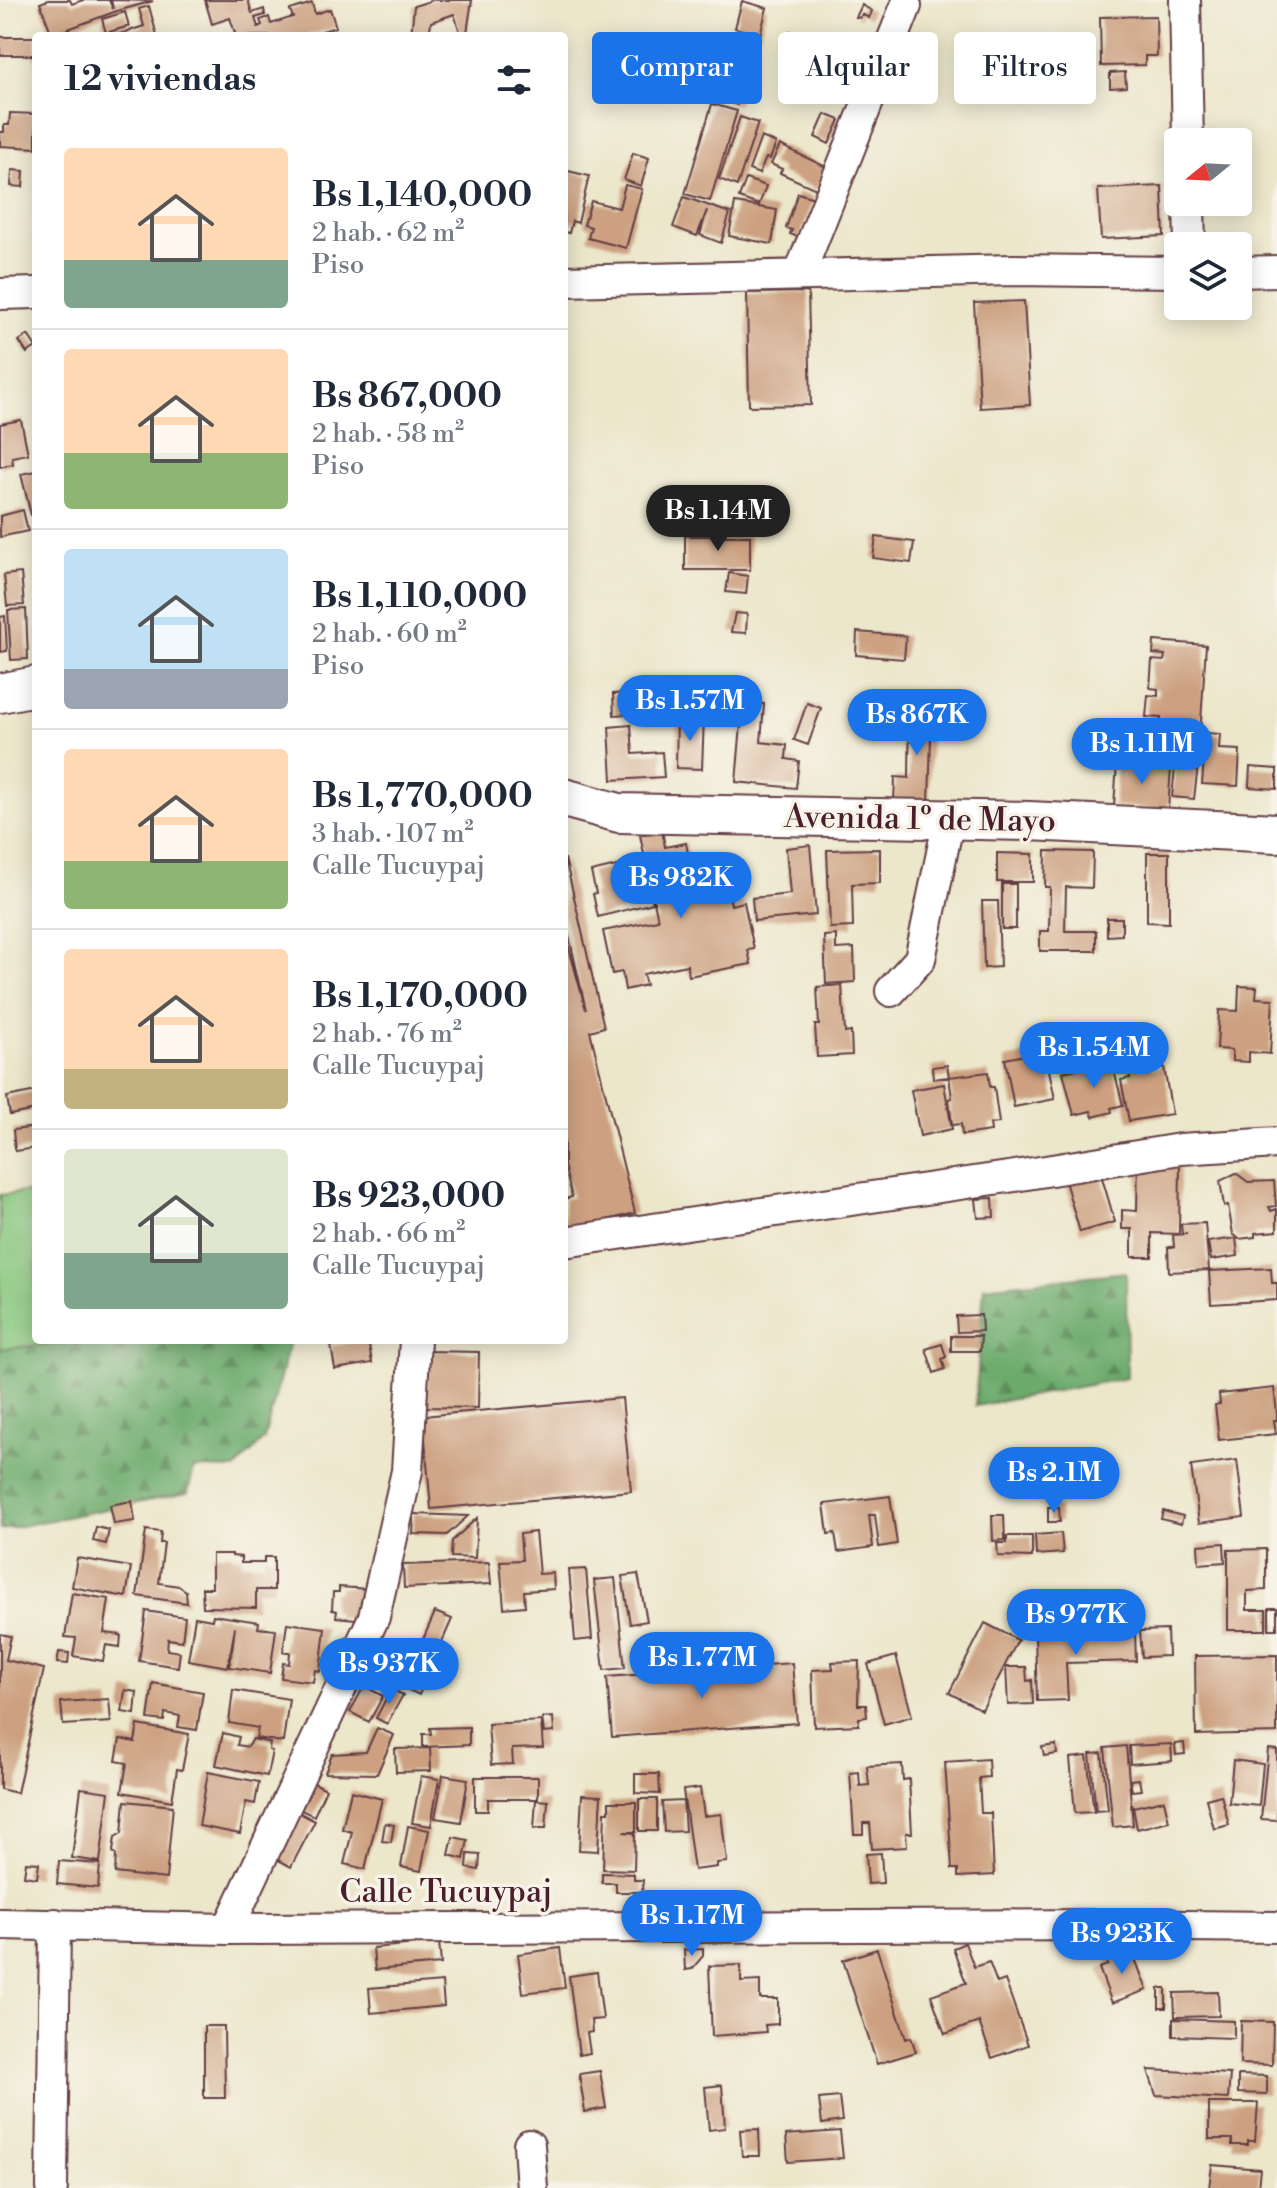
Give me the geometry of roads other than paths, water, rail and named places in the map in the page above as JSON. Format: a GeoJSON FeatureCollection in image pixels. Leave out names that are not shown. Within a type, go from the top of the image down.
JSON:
{"type":"FeatureCollection","features":[{"type":"Feature","properties":{"kind":"main road"},"geometry":{"type":"LineString","coordinates":[[0,693],[32,687]]}},
{"type":"Feature","properties":{"kind":"main road","name":"Avenida 1º de Mayo"},"geometry":{"type":"LineString","coordinates":[[568,799],[619,813],[1029,821],[1277,833]]}},
{"type":"Feature","properties":{"kind":"street"},"geometry":{"type":"LineString","coordinates":[[1185,0],[1188,128]]}},
{"type":"Feature","properties":{"kind":"street"},"geometry":{"type":"LineString","coordinates":[[799,275],[906,6]]}},
{"type":"Feature","properties":{"kind":"street"},"geometry":{"type":"LineString","coordinates":[[568,281],[1014,270],[1164,272]]}},
{"type":"Feature","properties":{"kind":"street"},"geometry":{"type":"LineString","coordinates":[[1252,272],[1277,271]]}},
{"type":"Feature","properties":{"kind":"street"},"geometry":{"type":"LineString","coordinates":[[0,294],[32,293]]}},
{"type":"Feature","properties":{"kind":"street"},"geometry":{"type":"LineString","coordinates":[[891,991],[920,959],[949,819]]}},
{"type":"Feature","properties":{"kind":"street"},"geometry":{"type":"LineString","coordinates":[[568,1241],[1180,1149],[1277,1143]]}},
{"type":"Feature","properties":{"kind":"street"},"geometry":{"type":"LineString","coordinates":[[228,1929],[374,1617],[407,1471],[415,1344]]}},
{"type":"Feature","properties":{"kind":"street","name":"Calle Tucuypaj"},"geometry":{"type":"LineString","coordinates":[[0,1924],[228,1929],[1277,1927]]}},
{"type":"Feature","properties":{"kind":"street"},"geometry":{"type":"LineString","coordinates":[[52,2188],[55,1924]]}},
{"type":"Feature","properties":{"kind":"street"},"geometry":{"type":"LineString","coordinates":[[529,2145],[532,2188]]}}]}
